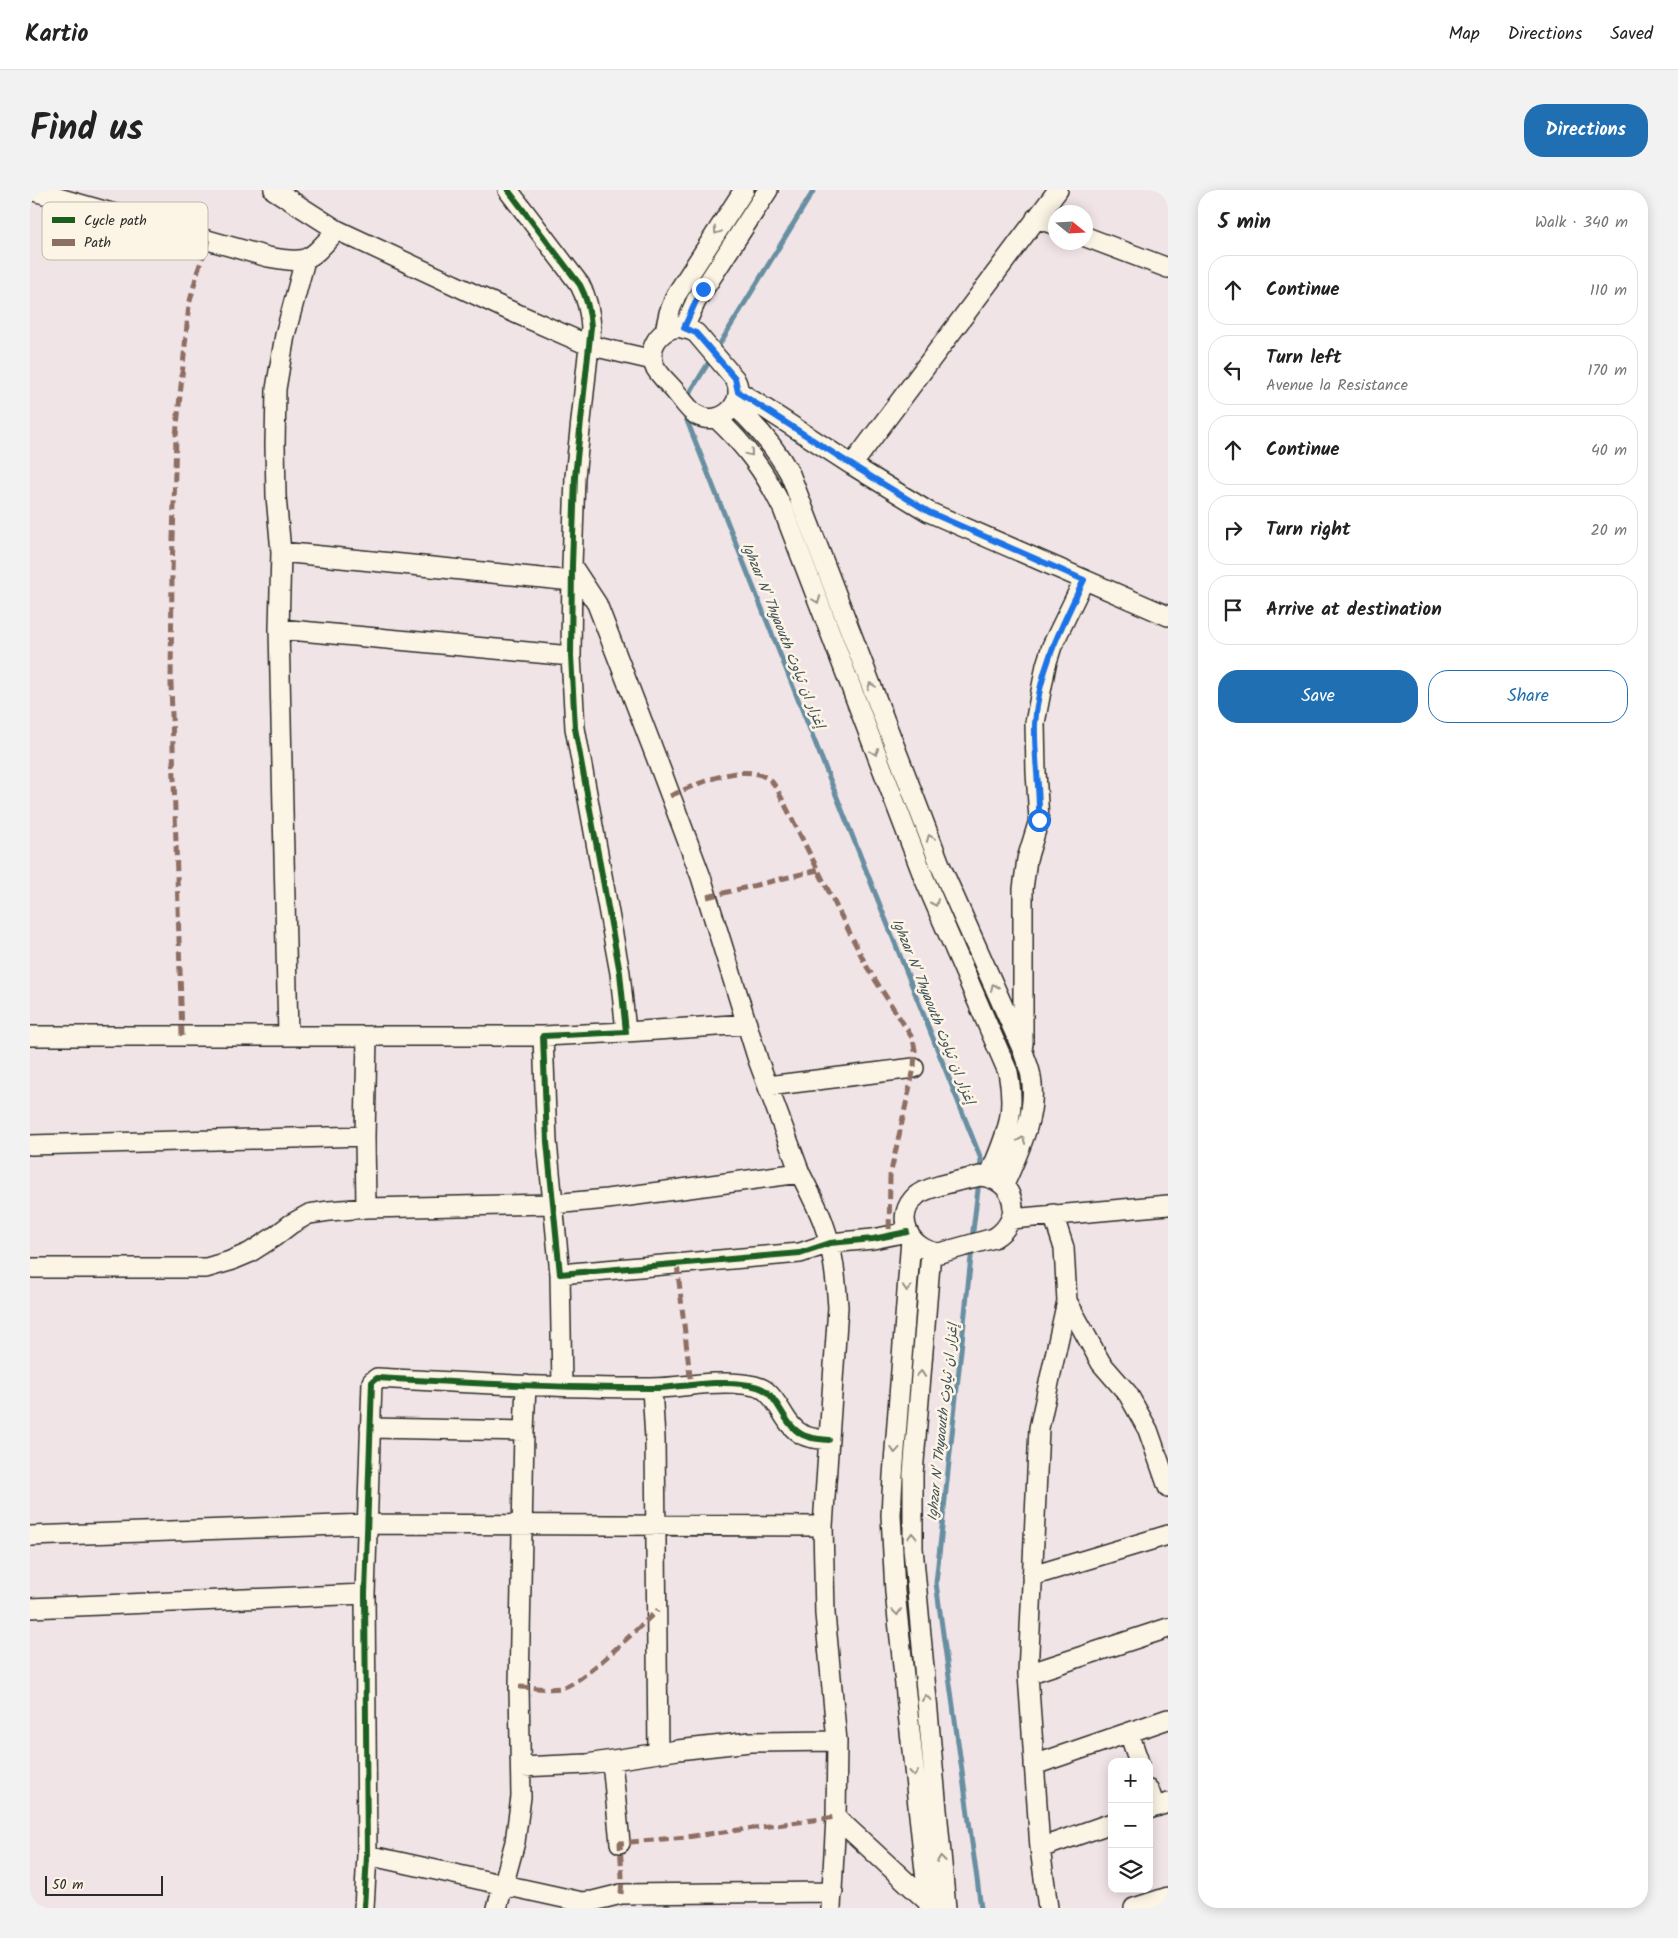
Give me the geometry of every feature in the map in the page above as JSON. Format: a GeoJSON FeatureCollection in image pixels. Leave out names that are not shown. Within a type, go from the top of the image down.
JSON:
{"type":"FeatureCollection","features":[{"type":"Feature","properties":{"kind":"street"},"geometry":{"type":"LineString","coordinates":[[30,190],[73,202]]}},
{"type":"Feature","properties":{"kind":"street"},"geometry":{"type":"LineString","coordinates":[[274,190],[337,230],[588,345],[656,366]]}},
{"type":"Feature","properties":{"kind":"street"},"geometry":{"type":"LineString","coordinates":[[508,190],[580,285],[586,298],[590,315],[591,327],[575,477],[571,656],[575,728],[620,973],[626,1032]]}},
{"type":"Feature","properties":{"kind":"street"},"geometry":{"type":"LineString","coordinates":[[665,331],[676,295],[744,190]]}},
{"type":"Feature","properties":{"kind":"street"},"geometry":{"type":"LineString","coordinates":[[690,331],[696,301],[768,190]]}},
{"type":"Feature","properties":{"kind":"street"},"geometry":{"type":"LineString","coordinates":[[852,465],[1058,190]]}},
{"type":"Feature","properties":{"kind":"street"},"geometry":{"type":"LineString","coordinates":[[1036,218],[1048,222]]}},
{"type":"Feature","properties":{"kind":"street"},"geometry":{"type":"LineString","coordinates":[[208,240],[268,257],[296,261],[305,260],[315,253],[337,230]]}},
{"type":"Feature","properties":{"kind":"street"},"geometry":{"type":"LineString","coordinates":[[1093,240],[1168,268]]}},
{"type":"Feature","properties":{"kind":"street"},"geometry":{"type":"LineString","coordinates":[[288,1036],[279,629],[281,552],[276,496],[276,389],[285,335],[305,260]]}},
{"type":"Feature","properties":{"kind":"street"},"geometry":{"type":"LineString","coordinates":[[736,392],[723,416],[716,418],[700,417],[694,413],[656,366],[653,347],[660,335],[671,328],[690,331],[736,392],[756,425],[775,448],[790,474],[941,867],[1023,1051],[1031,1077],[1032,1104],[1026,1131],[996,1181]]}},
{"type":"Feature","properties":{"kind":"street"},"geometry":{"type":"LineString","coordinates":[[736,392],[929,512],[1168,616]]}},
{"type":"Feature","properties":{"kind":"street"},"geometry":{"type":"LineString","coordinates":[[716,418],[755,459],[783,509],[924,878],[1008,1072],[1012,1108],[996,1181]]}},
{"type":"Feature","properties":{"kind":"street"},"geometry":{"type":"LineString","coordinates":[[281,552],[572,573],[597,604],[701,877],[768,1086],[800,1173],[823,1222],[830,1244],[838,1307],[823,1526],[825,1614],[837,1741],[832,1900],[621,1894],[593,1902],[582,1902],[367,1856]]}},
{"type":"Feature","properties":{"kind":"street"},"geometry":{"type":"LineString","coordinates":[[1023,1051],[1022,889],[1027,858],[1037,831],[1040,810],[1036,772],[1035,723],[1041,688],[1052,646],[1084,580]]}},
{"type":"Feature","properties":{"kind":"street"},"geometry":{"type":"LineString","coordinates":[[279,629],[571,656]]}},
{"type":"Feature","properties":{"kind":"street"},"geometry":{"type":"LineString","coordinates":[[30,1036],[543,1036],[748,1024]]}},
{"type":"Feature","properties":{"kind":"street"},"geometry":{"type":"LineString","coordinates":[[366,1208],[364,1136],[367,1036]]}},
{"type":"Feature","properties":{"kind":"street"},"geometry":{"type":"LineString","coordinates":[[543,1036],[547,1142],[560,1274],[562,1386]]}},
{"type":"Feature","properties":{"kind":"street"},"geometry":{"type":"LineString","coordinates":[[768,1086],[914,1068]]}},
{"type":"Feature","properties":{"kind":"street"},"geometry":{"type":"LineString","coordinates":[[30,1145],[364,1136]]}},
{"type":"Feature","properties":{"kind":"street"},"geometry":{"type":"LineString","coordinates":[[30,1268],[206,1268],[249,1253],[291,1224],[310,1214],[366,1208],[554,1204],[607,1199],[800,1173]]}},
{"type":"Feature","properties":{"kind":"street"},"geometry":{"type":"LineString","coordinates":[[560,1274],[800,1253],[830,1244],[909,1236],[924,1250],[940,1253],[994,1238],[1001,1233],[1011,1218],[1013,1210],[1012,1201],[996,1181],[980,1176],[926,1190],[918,1195],[908,1207],[906,1216],[909,1236],[892,1476],[891,1515],[895,1592],[929,1905]]}},
{"type":"Feature","properties":{"kind":"street"},"geometry":{"type":"LineString","coordinates":[[1011,1218],[1168,1204]]}},
{"type":"Feature","properties":{"kind":"street"},"geometry":{"type":"LineString","coordinates":[[1048,1908],[1040,1848],[1028,1674],[1039,1428],[1067,1301],[1064,1248],[1053,1214]]}},
{"type":"Feature","properties":{"kind":"street"},"geometry":{"type":"LineString","coordinates":[[931,1252],[913,1474],[913,1548],[946,1908]]}},
{"type":"Feature","properties":{"kind":"street"},"geometry":{"type":"LineString","coordinates":[[1067,1301],[1101,1363],[1128,1394],[1148,1430],[1168,1487]]}},
{"type":"Feature","properties":{"kind":"street"},"geometry":{"type":"LineString","coordinates":[[364,1908],[367,1856],[364,1594],[372,1382],[378,1378],[526,1385],[652,1388],[734,1383],[754,1386],[766,1392],[790,1425],[801,1435],[829,1440]]}},
{"type":"Feature","properties":{"kind":"street"},"geometry":{"type":"LineString","coordinates":[[497,1908],[520,1819],[521,1767],[518,1687],[526,1385]]}},
{"type":"Feature","properties":{"kind":"street"},"geometry":{"type":"LineString","coordinates":[[652,1388],[656,1524],[658,1753]]}},
{"type":"Feature","properties":{"kind":"street"},"geometry":{"type":"LineString","coordinates":[[370,1428],[524,1431]]}},
{"type":"Feature","properties":{"kind":"street"},"geometry":{"type":"LineString","coordinates":[[30,1536],[367,1524],[823,1526]]}},
{"type":"Feature","properties":{"kind":"street"},"geometry":{"type":"LineString","coordinates":[[1032,1576],[1168,1535]]}},
{"type":"Feature","properties":{"kind":"street"},"geometry":{"type":"LineString","coordinates":[[30,1608],[364,1594]]}},
{"type":"Feature","properties":{"kind":"street"},"geometry":{"type":"LineString","coordinates":[[1028,1674],[1168,1628]]}},
{"type":"Feature","properties":{"kind":"street"},"geometry":{"type":"LineString","coordinates":[[1034,1765],[1168,1719]]}},
{"type":"Feature","properties":{"kind":"street"},"geometry":{"type":"LineString","coordinates":[[1129,1733],[1138,1758]]}},
{"type":"Feature","properties":{"kind":"street"},"geometry":{"type":"LineString","coordinates":[[521,1767],[587,1764],[750,1742],[837,1741]]}},
{"type":"Feature","properties":{"kind":"street"},"geometry":{"type":"LineString","coordinates":[[612,1761],[620,1843]]}},
{"type":"Feature","properties":{"kind":"street"},"geometry":{"type":"LineString","coordinates":[[836,1817],[929,1905]]}},
{"type":"Feature","properties":{"kind":"street"},"geometry":{"type":"LineString","coordinates":[[1040,1848],[1108,1823]]}},
{"type":"Feature","properties":{"kind":"street"},"geometry":{"type":"LineString","coordinates":[[1134,1908],[1168,1897]]}},
{"type":"Feature","properties":{"kind":"waterway","name":"Ighzar N' Thyaouth إغزار ان ثياوث"},"geometry":{"type":"LineString","coordinates":[[716,350],[814,190]]}},
{"type":"Feature","properties":{"kind":"waterway","name":"Ighzar N' Thyaouth إغزار ان ثياوث"},"geometry":{"type":"LineString","coordinates":[[686,399],[712,357]]}},
{"type":"Feature","properties":{"kind":"waterway","name":"Ighzar N' Thyaouth إغزار ان ثياوث"},"geometry":{"type":"LineString","coordinates":[[684,413],[981,1159],[980,1172]]}},
{"type":"Feature","properties":{"kind":"waterway","name":"Ighzar N' Thyaouth إغزار ان ثياوث"},"geometry":{"type":"LineString","coordinates":[[972,1239],[979,1181]]}},
{"type":"Feature","properties":{"kind":"waterway","name":"Ighzar N' Thyaouth إغزار ان ثياوث"},"geometry":{"type":"LineString","coordinates":[[972,1248],[936,1583],[981,1908]]}},
{"type":"Feature","properties":{"kind":"marked path"},"geometry":{"type":"LineString","coordinates":[[182,1036],[171,683],[172,573],[176,436],[189,305],[202,260]]}},
{"type":"Feature","properties":{"kind":"marked path"},"geometry":{"type":"LineString","coordinates":[[670,796],[706,781],[734,773],[759,774],[770,780],[778,791],[867,967],[913,1039],[915,1050],[914,1068],[890,1176],[889,1236]]}},
{"type":"Feature","properties":{"kind":"marked path"},"geometry":{"type":"LineString","coordinates":[[707,897],[818,870]]}},
{"type":"Feature","properties":{"kind":"marked path"},"geometry":{"type":"LineString","coordinates":[[677,1264],[691,1385]]}},
{"type":"Feature","properties":{"kind":"marked path"},"geometry":{"type":"LineString","coordinates":[[519,1687],[556,1689],[571,1684],[597,1666],[658,1610]]}},
{"type":"Feature","properties":{"kind":"marked path"},"geometry":{"type":"LineString","coordinates":[[621,1894],[620,1843],[686,1837],[836,1817]]}},
{"type":"Feature","properties":{"kind":"cycle path"},"geometry":{"type":"LineString","coordinates":[[508,190],[580,285],[590,316],[591,327],[575,477],[571,656],[575,728],[620,973],[626,1032],[543,1036],[547,1142],[560,1274],[800,1253],[830,1243],[873,1239],[907,1232]]}},
{"type":"Feature","properties":{"kind":"cycle path"},"geometry":{"type":"LineString","coordinates":[[364,1908],[367,1855],[365,1594],[372,1382],[377,1378],[617,1388],[662,1388],[719,1383],[745,1384],[765,1390],[772,1397],[787,1421],[797,1431],[816,1439],[829,1440]]}},
{"type":"Feature","properties":{"kind":"route"},"geometry":{"type":"LineString","coordinates":[[703,289],[689,314],[684,328],[696,333],[735,378],[738,384],[738,392],[929,512],[1084,580],[1052,646],[1041,688],[1035,723],[1039,820]]}}]}
